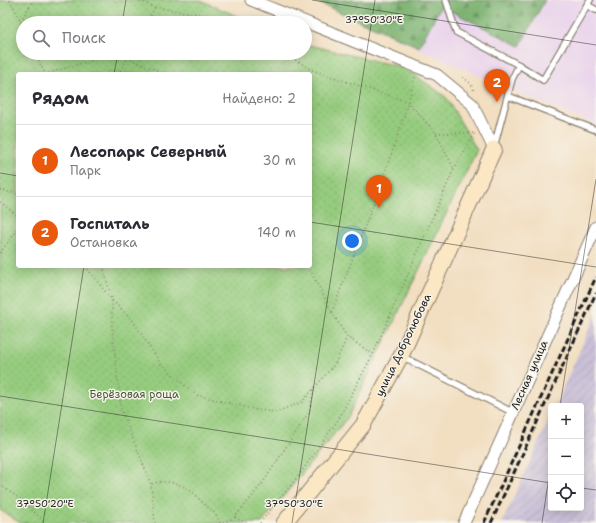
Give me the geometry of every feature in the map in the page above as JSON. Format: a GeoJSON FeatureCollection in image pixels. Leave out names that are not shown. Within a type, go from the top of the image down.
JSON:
{"type":"FeatureCollection","features":[{"type":"Feature","properties":{"kind":"street"},"geometry":{"type":"LineString","coordinates":[[251,0],[291,16]]}},
{"type":"Feature","properties":{"kind":"street"},"geometry":{"type":"LineString","coordinates":[[312,25],[437,75],[472,104],[494,149]]}},
{"type":"Feature","properties":{"kind":"street","name":"улица Добролюбова"},"geometry":{"type":"LineString","coordinates":[[284,523],[363,425],[400,356],[494,149]]}},
{"type":"Feature","properties":{"kind":"street","name":"Лесная улица"},"geometry":{"type":"LineString","coordinates":[[464,523],[512,412],[596,227]]}},
{"type":"Feature","properties":{"kind":"lane"},"geometry":{"type":"LineString","coordinates":[[446,0],[456,32],[519,65],[543,80],[588,2],[596,10]]}},
{"type":"Feature","properties":{"kind":"lane"},"geometry":{"type":"LineString","coordinates":[[494,149],[512,79],[519,65]]}},
{"type":"Feature","properties":{"kind":"lane"},"geometry":{"type":"LineString","coordinates":[[508,96],[596,130]]}},
{"type":"Feature","properties":{"kind":"lane"},"geometry":{"type":"LineString","coordinates":[[400,356],[512,412]]}},
{"type":"Feature","properties":{"kind":"path"},"geometry":{"type":"LineString","coordinates":[[10,0],[18,16]]}},
{"type":"Feature","properties":{"kind":"path"},"geometry":{"type":"LineString","coordinates":[[24,16],[33,0]]}},
{"type":"Feature","properties":{"kind":"path"},"geometry":{"type":"LineString","coordinates":[[136,0],[155,7],[209,16]]}},
{"type":"Feature","properties":{"kind":"path"},"geometry":{"type":"LineString","coordinates":[[150,16],[155,7]]}},
{"type":"Feature","properties":{"kind":"path"},"geometry":{"type":"LineString","coordinates":[[38,60],[44,72]]}},
{"type":"Feature","properties":{"kind":"path"},"geometry":{"type":"LineString","coordinates":[[52,72],[94,60]]}},
{"type":"Feature","properties":{"kind":"path"},"geometry":{"type":"LineString","coordinates":[[119,72],[127,60]]}},
{"type":"Feature","properties":{"kind":"path"},"geometry":{"type":"LineString","coordinates":[[133,60],[161,72]]}},
{"type":"Feature","properties":{"kind":"path"},"geometry":{"type":"LineString","coordinates":[[296,60],[312,70],[408,102],[436,133],[454,169]]}},
{"type":"Feature","properties":{"kind":"path"},"geometry":{"type":"LineString","coordinates":[[332,312],[383,179],[408,102],[417,67]]}},
{"type":"Feature","properties":{"kind":"path"},"geometry":{"type":"LineString","coordinates":[[260,523],[299,475],[338,420],[373,354],[454,169],[475,133],[436,133]]}},
{"type":"Feature","properties":{"kind":"path"},"geometry":{"type":"LineString","coordinates":[[0,190],[16,194]]}},
{"type":"Feature","properties":{"kind":"path"},"geometry":{"type":"LineString","coordinates":[[0,202],[16,214]]}},
{"type":"Feature","properties":{"kind":"path"},"geometry":{"type":"LineString","coordinates":[[0,253],[16,232]]}},
{"type":"Feature","properties":{"kind":"path"},"geometry":{"type":"LineString","coordinates":[[87,268],[112,300],[133,321],[160,364],[196,395],[257,410],[276,412],[302,402],[335,364],[347,337]]}},
{"type":"Feature","properties":{"kind":"path"},"geometry":{"type":"LineString","coordinates":[[104,268],[112,300],[112,328],[121,409],[151,484],[155,523]]}},
{"type":"Feature","properties":{"kind":"path"},"geometry":{"type":"LineString","coordinates":[[309,268],[347,337],[373,354]]}},
{"type":"Feature","properties":{"kind":"path"},"geometry":{"type":"LineString","coordinates":[[223,523],[235,517],[262,484],[309,412],[315,387]]}},
{"type":"Feature","properties":{"kind":"path"},"geometry":{"type":"LineString","coordinates":[[151,484],[158,481],[168,481],[190,490],[216,513],[220,523]]}},
{"type":"Feature","properties":{"kind":"path"},"geometry":{"type":"LineString","coordinates":[[0,485],[22,500],[45,523]]}},
{"type":"Feature","properties":{"kind":"path"},"geometry":{"type":"LineString","coordinates":[[235,517],[246,523]]}},
{"type":"Feature","properties":{"kind":"shaded area"},"geometry":{"type":"Polygon","coordinates":[[[312,0],[596,0],[596,125],[509,89],[312,0]]]}},
{"type":"Feature","properties":{"kind":"shaded area"},"geometry":{"type":"Polygon","coordinates":[[[596,314],[596,523],[502,523],[548,422],[548,511],[584,511],[584,403],[556,403],[596,314]]]}},
{"type":"Feature","properties":{"kind":"green space","name":"Берёзовая роща"},"geometry":{"type":"Polygon","coordinates":[[[0,0],[200,0],[237,16],[16,16],[16,60],[312,60],[312,46],[405,68],[446,97],[477,150],[348,417],[262,523],[20,523],[0,510],[0,0]]]}},
{"type":"Feature","properties":{"kind":"green space"},"geometry":{"type":"Polygon","coordinates":[[[312,0],[545,0],[520,46],[441,6],[419,47],[312,0]]]}},
{"type":"Feature","properties":{"kind":"railway"},"geometry":{"type":"LineString","coordinates":[[484,523],[596,277]]}},
{"type":"Feature","properties":{"kind":"railway"},"geometry":{"type":"LineString","coordinates":[[491,523],[596,293]]}},
{"type":"Feature","properties":{"kind":"place","name":"Госпиталь"},"geometry":{"type":"Point","coordinates":[497,102]}},
{"type":"Feature","properties":{"kind":"place","name":"Лесопарк Северный"},"geometry":{"type":"Point","coordinates":[379,208]}}]}
